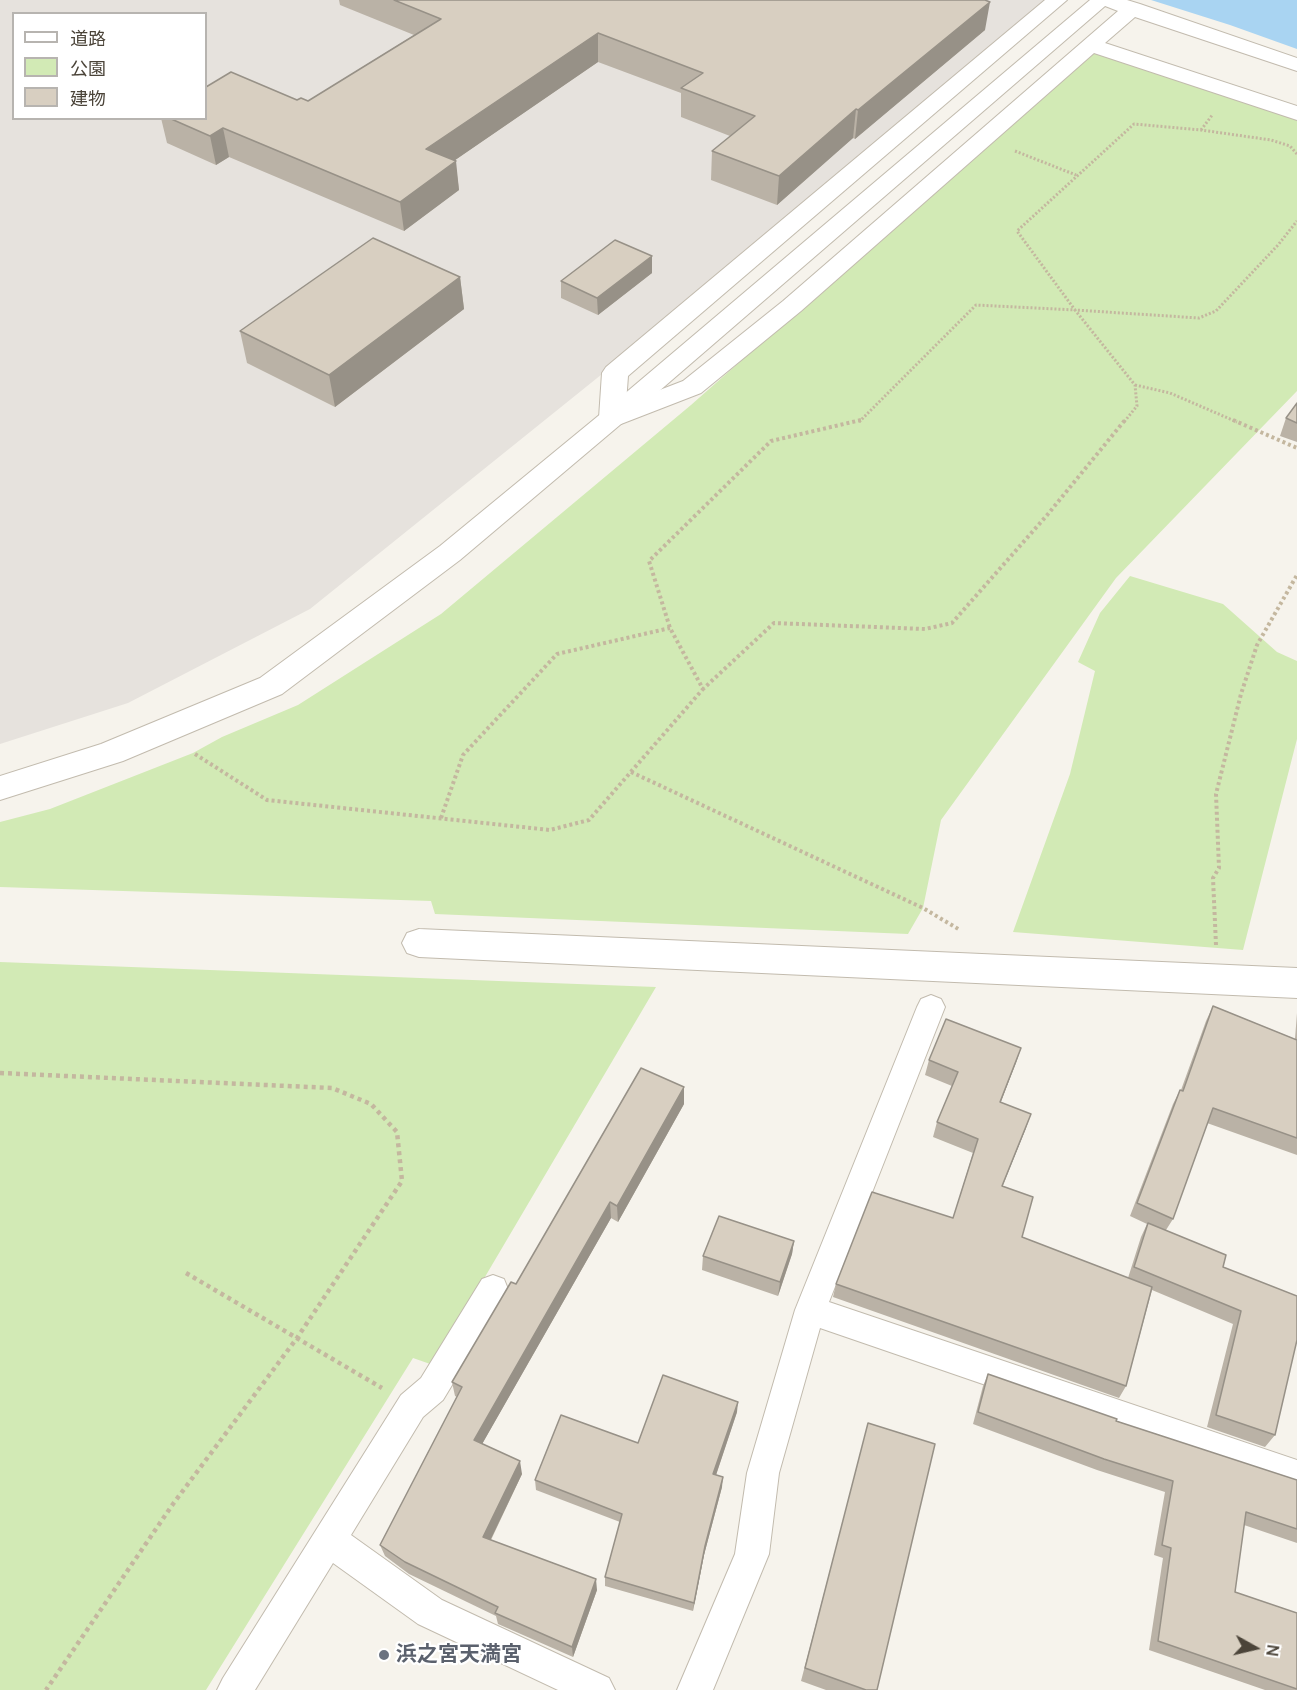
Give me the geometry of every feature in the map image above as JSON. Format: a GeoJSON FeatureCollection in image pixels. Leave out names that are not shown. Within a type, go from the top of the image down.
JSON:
{"type":"FeatureCollection","features":[{"type":"Feature","properties":{"kind":"street"},"geometry":{"type":"LineString","coordinates":[[612,418],[615,373],[1057,0]]}},
{"type":"Feature","properties":{"kind":"street"},"geometry":{"type":"LineString","coordinates":[[0,788],[112,753],[271,686],[450,552],[612,418],[1102,0]]}},
{"type":"Feature","properties":{"kind":"street"},"geometry":{"type":"LineString","coordinates":[[1107,0],[1297,65]]}},
{"type":"Feature","properties":{"kind":"street"},"geometry":{"type":"LineString","coordinates":[[612,418],[692,387],[792,306],[985,140],[1133,8]]}},
{"type":"Feature","properties":{"kind":"street"},"geometry":{"type":"LineString","coordinates":[[1090,45],[1297,113]]}},
{"type":"Feature","properties":{"kind":"street"},"geometry":{"type":"LineString","coordinates":[[419,943],[1297,983]]}},
{"type":"Feature","properties":{"kind":"lane"},"geometry":{"type":"LineString","coordinates":[[695,1690],[752,1554],[763,1473],[810,1310],[931,1007]]}},
{"type":"Feature","properties":{"kind":"lane"},"geometry":{"type":"LineString","coordinates":[[235,1690],[412,1406],[432,1389],[493,1289]]}},
{"type":"Feature","properties":{"kind":"lane"},"geometry":{"type":"LineString","coordinates":[[810,1310],[1297,1476]]}},
{"type":"Feature","properties":{"kind":"lane"},"geometry":{"type":"LineString","coordinates":[[329,1540],[430,1612],[597,1690]]}},
{"type":"Feature","properties":{"kind":"path"},"geometry":{"type":"LineString","coordinates":[[193,753],[267,800],[550,830],[589,820],[703,689],[774,623],[925,629],[952,623],[1048,514],[1137,406],[1135,385],[1017,231],[1076,175],[1134,124],[1201,130],[1271,140],[1290,146],[1297,154]]}},
{"type":"Feature","properties":{"kind":"path"},"geometry":{"type":"LineString","coordinates":[[985,140],[1076,175]]}},
{"type":"Feature","properties":{"kind":"path"},"geometry":{"type":"LineString","coordinates":[[703,689],[670,628],[649,561],[771,441],[859,422],[976,305],[1199,318],[1216,310],[1297,221]]}},
{"type":"Feature","properties":{"kind":"path"},"geometry":{"type":"LineString","coordinates":[[1135,385],[1170,393],[1297,448]]}},
{"type":"Feature","properties":{"kind":"path"},"geometry":{"type":"LineString","coordinates":[[1216,946],[1213,878],[1219,868],[1216,794],[1241,694],[1257,645],[1297,574]]}},
{"type":"Feature","properties":{"kind":"path"},"geometry":{"type":"LineString","coordinates":[[441,818],[463,755],[557,654],[670,628]]}},
{"type":"Feature","properties":{"kind":"path"},"geometry":{"type":"LineString","coordinates":[[631,772],[923,908]]}},
{"type":"Feature","properties":{"kind":"path"},"geometry":{"type":"LineString","coordinates":[[0,1073],[332,1088],[371,1104],[398,1132],[402,1181],[297,1338],[173,1504],[45,1690]]}},
{"type":"Feature","properties":{"kind":"path"},"geometry":{"type":"LineString","coordinates":[[186,1273],[412,1406]]}},
{"type":"Feature","properties":{"kind":"shaded area"},"geometry":{"type":"Polygon","coordinates":[[[0,0],[1067,0],[310,609],[128,703],[0,744],[0,0]]]}},
{"type":"Feature","properties":{"kind":"green space"},"geometry":{"type":"Polygon","coordinates":[[[1092,51],[1297,115],[1297,391],[1116,578],[941,820],[923,908],[908,934],[435,914],[431,901],[0,887],[0,822],[50,809],[193,753],[222,737],[298,705],[441,614],[691,405],[1092,51]]]}},
{"type":"Feature","properties":{"kind":"green space"},"geometry":{"type":"Polygon","coordinates":[[[1130,576],[1223,604],[1277,652],[1297,661],[1297,739],[1243,950],[1013,932],[1070,774],[1095,671],[1078,662],[1100,613],[1130,576]]]}},
{"type":"Feature","properties":{"kind":"green space"},"geometry":{"type":"Polygon","coordinates":[[[0,962],[656,987],[433,1365],[413,1358],[206,1690],[0,1690],[0,962]]]}},
{"type":"Feature","properties":{"kind":"water"},"geometry":{"type":"Polygon","coordinates":[[[1151,0],[1297,0],[1297,49],[1230,25],[1151,0]]]}},
{"type":"Feature","properties":{"kind":"building"},"geometry":{"type":"Polygon","coordinates":[[[394,0],[985,0],[990,2],[858,110],[856,109],[779,176],[712,151],[755,116],[681,88],[703,73],[598,33],[426,149],[456,161],[400,202],[223,128],[210,136],[174,120],[207,120],[207,86],[231,72],[297,100],[301,98],[308,101],[441,19],[394,0]]]}},
{"type":"Feature","properties":{"kind":"building"},"geometry":{"type":"Polygon","coordinates":[[[373,238],[460,277],[329,375],[240,331],[373,238]]]}},
{"type":"Feature","properties":{"kind":"building"},"geometry":{"type":"Polygon","coordinates":[[[615,240],[652,256],[597,298],[561,281],[615,240]]]}},
{"type":"Feature","properties":{"kind":"building"},"geometry":{"type":"Polygon","coordinates":[[[1297,403],[1297,423],[1286,418],[1297,403]]]}},
{"type":"Feature","properties":{"kind":"building"},"geometry":{"type":"Polygon","coordinates":[[[1213,1006],[1297,1040],[1297,1138],[1213,1108],[1173,1219],[1137,1203],[1180,1090],[1183,1091],[1213,1006]]]}},
{"type":"Feature","properties":{"kind":"building"},"geometry":{"type":"Polygon","coordinates":[[[946,1019],[1021,1048],[1000,1102],[1031,1114],[1002,1186],[1033,1197],[1022,1237],[1152,1287],[1126,1386],[836,1284],[872,1192],[953,1218],[978,1139],[937,1122],[958,1072],[929,1060],[946,1019]]]}},
{"type":"Feature","properties":{"kind":"building"},"geometry":{"type":"Polygon","coordinates":[[[641,1068],[684,1087],[617,1206],[610,1202],[474,1440],[520,1461],[483,1537],[596,1579],[572,1647],[495,1613],[498,1607],[405,1562],[380,1545],[462,1387],[452,1382],[511,1282],[516,1284],[641,1068]]]}},
{"type":"Feature","properties":{"kind":"building"},"geometry":{"type":"Polygon","coordinates":[[[719,1216],[794,1241],[780,1282],[703,1256],[719,1216]]]}},
{"type":"Feature","properties":{"kind":"building"},"geometry":{"type":"Polygon","coordinates":[[[1148,1223],[1226,1255],[1223,1267],[1297,1296],[1297,1340],[1275,1435],[1216,1415],[1241,1311],[1134,1267],[1148,1223]]]}},
{"type":"Feature","properties":{"kind":"building"},"geometry":{"type":"Polygon","coordinates":[[[988,1374],[1117,1419],[1116,1421],[1297,1480],[1297,1529],[1246,1512],[1235,1592],[1297,1613],[1297,1689],[1158,1641],[1171,1548],[1162,1545],[1173,1481],[1104,1459],[978,1412],[988,1374]]]}},
{"type":"Feature","properties":{"kind":"building"},"geometry":{"type":"Polygon","coordinates":[[[663,1375],[738,1402],[713,1474],[723,1477],[705,1546],[694,1603],[605,1577],[622,1514],[535,1480],[561,1415],[638,1443],[663,1375]]]}},
{"type":"Feature","properties":{"kind":"building"},"geometry":{"type":"Polygon","coordinates":[[[868,1423],[935,1444],[877,1690],[866,1690],[805,1668],[868,1423]]]}},
{"type":"Feature","properties":{"kind":"place","name":"浜之宮天満宮"},"geometry":{"type":"Point","coordinates":[384,1655]}}]}
